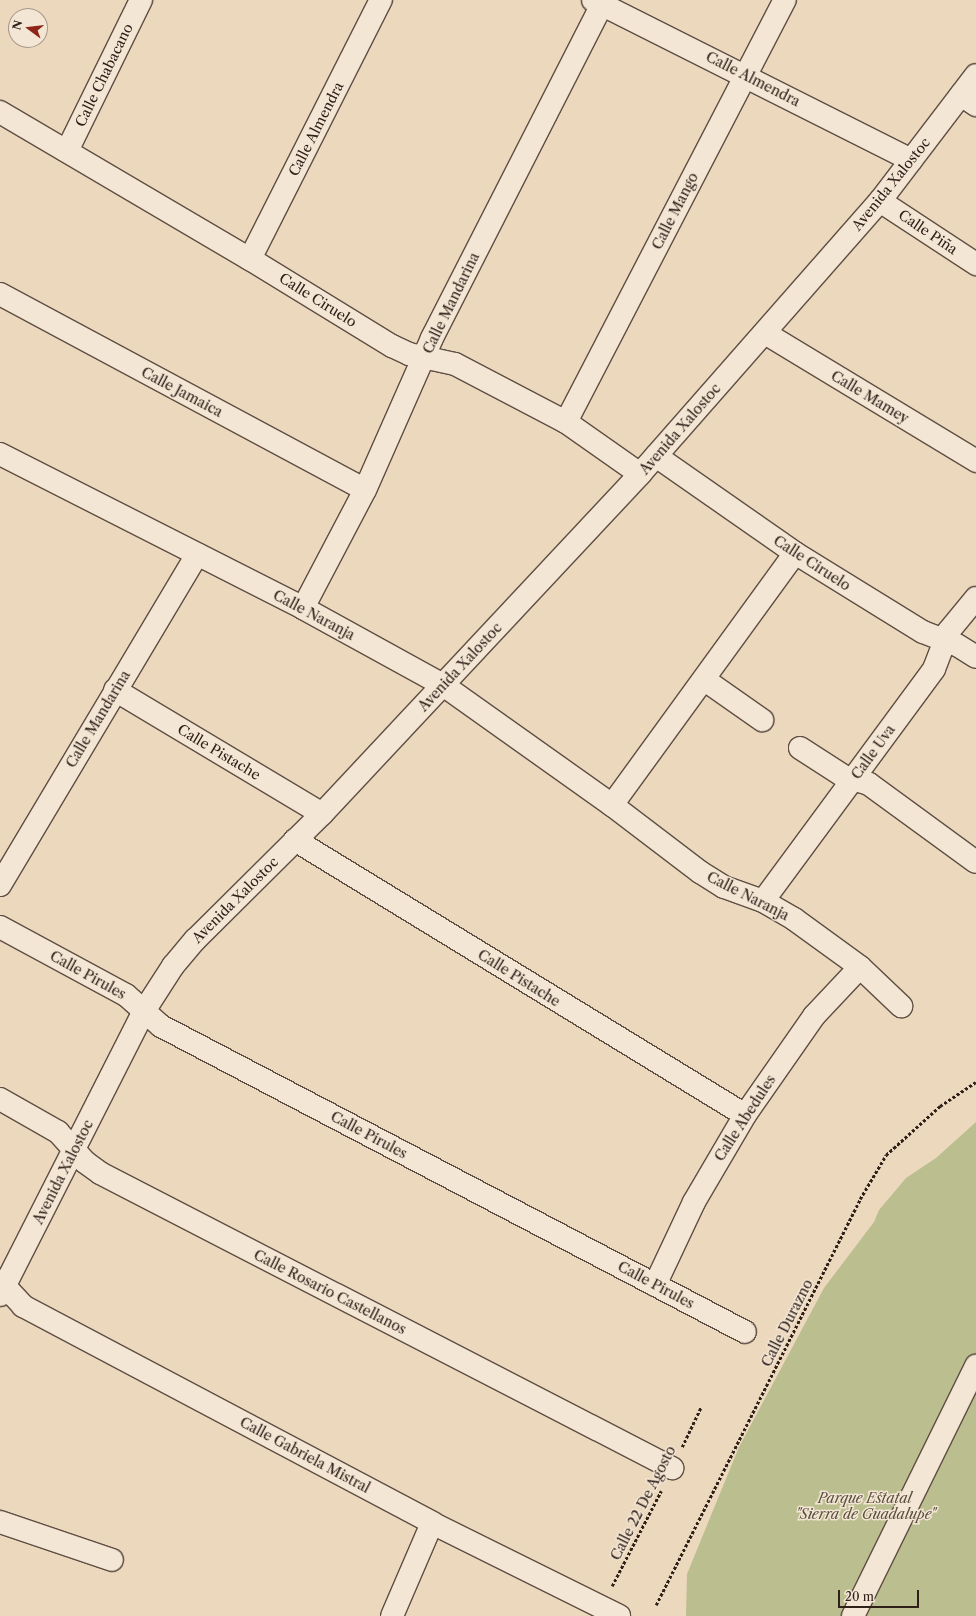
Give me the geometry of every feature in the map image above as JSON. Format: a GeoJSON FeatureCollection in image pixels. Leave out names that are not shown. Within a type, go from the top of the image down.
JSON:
{"type":"FeatureCollection","features":[{"type":"Feature","properties":{"kind":"street","name":"Calle Chabacano"},"geometry":{"type":"LineString","coordinates":[[67,151],[141,0]]}},
{"type":"Feature","properties":{"kind":"street","name":"Calle Almendra"},"geometry":{"type":"LineString","coordinates":[[250,259],[382,0]]}},
{"type":"Feature","properties":{"kind":"street","name":"Calle Mango"},"geometry":{"type":"LineString","coordinates":[[566,422],[745,74],[785,0]]}},
{"type":"Feature","properties":{"kind":"street","name":"Calle Almendra"},"geometry":{"type":"LineString","coordinates":[[599,1],[745,74],[911,160]]}},
{"type":"Feature","properties":{"kind":"street","name":"Calle Mandarina"},"geometry":{"type":"LineString","coordinates":[[303,608],[365,490],[424,358],[599,1]]}},
{"type":"Feature","properties":{"kind":"street","name":"Avenida Xalostoc"},"geometry":{"type":"LineString","coordinates":[[1,1287],[74,1150],[156,989],[196,939],[322,814],[640,474],[880,201],[911,160],[968,100],[976,75]]}},
{"type":"Feature","properties":{"kind":"street","name":"Calle Ciruelo"},"geometry":{"type":"LineString","coordinates":[[0,112],[250,259],[392,346],[424,358],[455,364],[566,422],[640,474]]}},
{"type":"Feature","properties":{"kind":"street","name":"Calle Piña"},"geometry":{"type":"LineString","coordinates":[[880,201],[976,264]]}},
{"type":"Feature","properties":{"kind":"street","name":"Calle Jamaica"},"geometry":{"type":"LineString","coordinates":[[0,294],[365,490]]}},
{"type":"Feature","properties":{"kind":"street","name":"Calle Mamey"},"geometry":{"type":"LineString","coordinates":[[765,332],[976,460]]}},
{"type":"Feature","properties":{"kind":"street","name":"Calle Ciruelo"},"geometry":{"type":"LineString","coordinates":[[656,456],[795,553],[923,632],[945,641],[976,657]]}},
{"type":"Feature","properties":{"kind":"street","name":"Calle Naranja"},"geometry":{"type":"LineString","coordinates":[[2,461],[197,554],[303,608],[443,685],[612,805],[724,887],[763,901],[794,919],[860,967],[901,1006]]}},
{"type":"Feature","properties":{"kind":"street"},"geometry":{"type":"LineString","coordinates":[[612,805],[705,680],[795,553]]}},
{"type":"Feature","properties":{"kind":"street","name":"Calle Mandarina"},"geometry":{"type":"LineString","coordinates":[[0,885],[197,554]]}},
{"type":"Feature","properties":{"kind":"street","name":"Calle Uva"},"geometry":{"type":"LineString","coordinates":[[763,901],[934,669],[945,641],[956,621],[976,598]]}},
{"type":"Feature","properties":{"kind":"street"},"geometry":{"type":"LineString","coordinates":[[705,680],[762,720]]}},
{"type":"Feature","properties":{"kind":"street","name":"Calle Pistache"},"geometry":{"type":"LineString","coordinates":[[116,690],[322,814]]}},
{"type":"Feature","properties":{"kind":"street"},"geometry":{"type":"LineString","coordinates":[[800,748],[836,773],[853,780],[869,784],[976,862]]}},
{"type":"Feature","properties":{"kind":"street","name":"Calle Pistache"},"geometry":{"type":"LineString","coordinates":[[295,840],[745,1115]]}},
{"type":"Feature","properties":{"kind":"street","name":"Calle Pirules"},"geometry":{"type":"LineString","coordinates":[[0,927],[126,995],[161,1026],[745,1332]]}},
{"type":"Feature","properties":{"kind":"street","name":"Calle Abedules"},"geometry":{"type":"LineString","coordinates":[[654,1285],[694,1202],[745,1115],[814,1016],[860,967]]}},
{"type":"Feature","properties":{"kind":"street","name":"Calle Rosario Castellanos"},"geometry":{"type":"LineString","coordinates":[[0,1099],[58,1132],[74,1150],[100,1173],[672,1468]]}},
{"type":"Feature","properties":{"kind":"street","name":"Calle Gabriela Mistral"},"geometry":{"type":"LineString","coordinates":[[1,1287],[23,1306],[432,1523],[610,1612]]}},
{"type":"Feature","properties":{"kind":"street"},"geometry":{"type":"LineString","coordinates":[[853,1616],[976,1366]]}},
{"type":"Feature","properties":{"kind":"street"},"geometry":{"type":"LineString","coordinates":[[0,1522],[112,1560]]}},
{"type":"Feature","properties":{"kind":"street"},"geometry":{"type":"LineString","coordinates":[[392,1616],[432,1523]]}},
{"type":"Feature","properties":{"kind":"path","name":"Calle Durazno"},"geometry":{"type":"LineString","coordinates":[[656,1605],[860,1199],[882,1162],[940,1106],[976,1082]]}},
{"type":"Feature","properties":{"kind":"path","name":"Calle 22 De Agosto"},"geometry":{"type":"LineString","coordinates":[[610,1612],[672,1468],[701,1408]]}},
{"type":"Feature","properties":{"kind":"green space","name":"Parque Estatal \"Sierra de Guadalupe\""},"geometry":{"type":"Polygon","coordinates":[[[976,1122],[976,1616],[686,1616],[687,1574],[739,1447],[824,1288],[874,1222],[879,1210],[906,1178],[936,1158],[976,1122]]]}}]}
